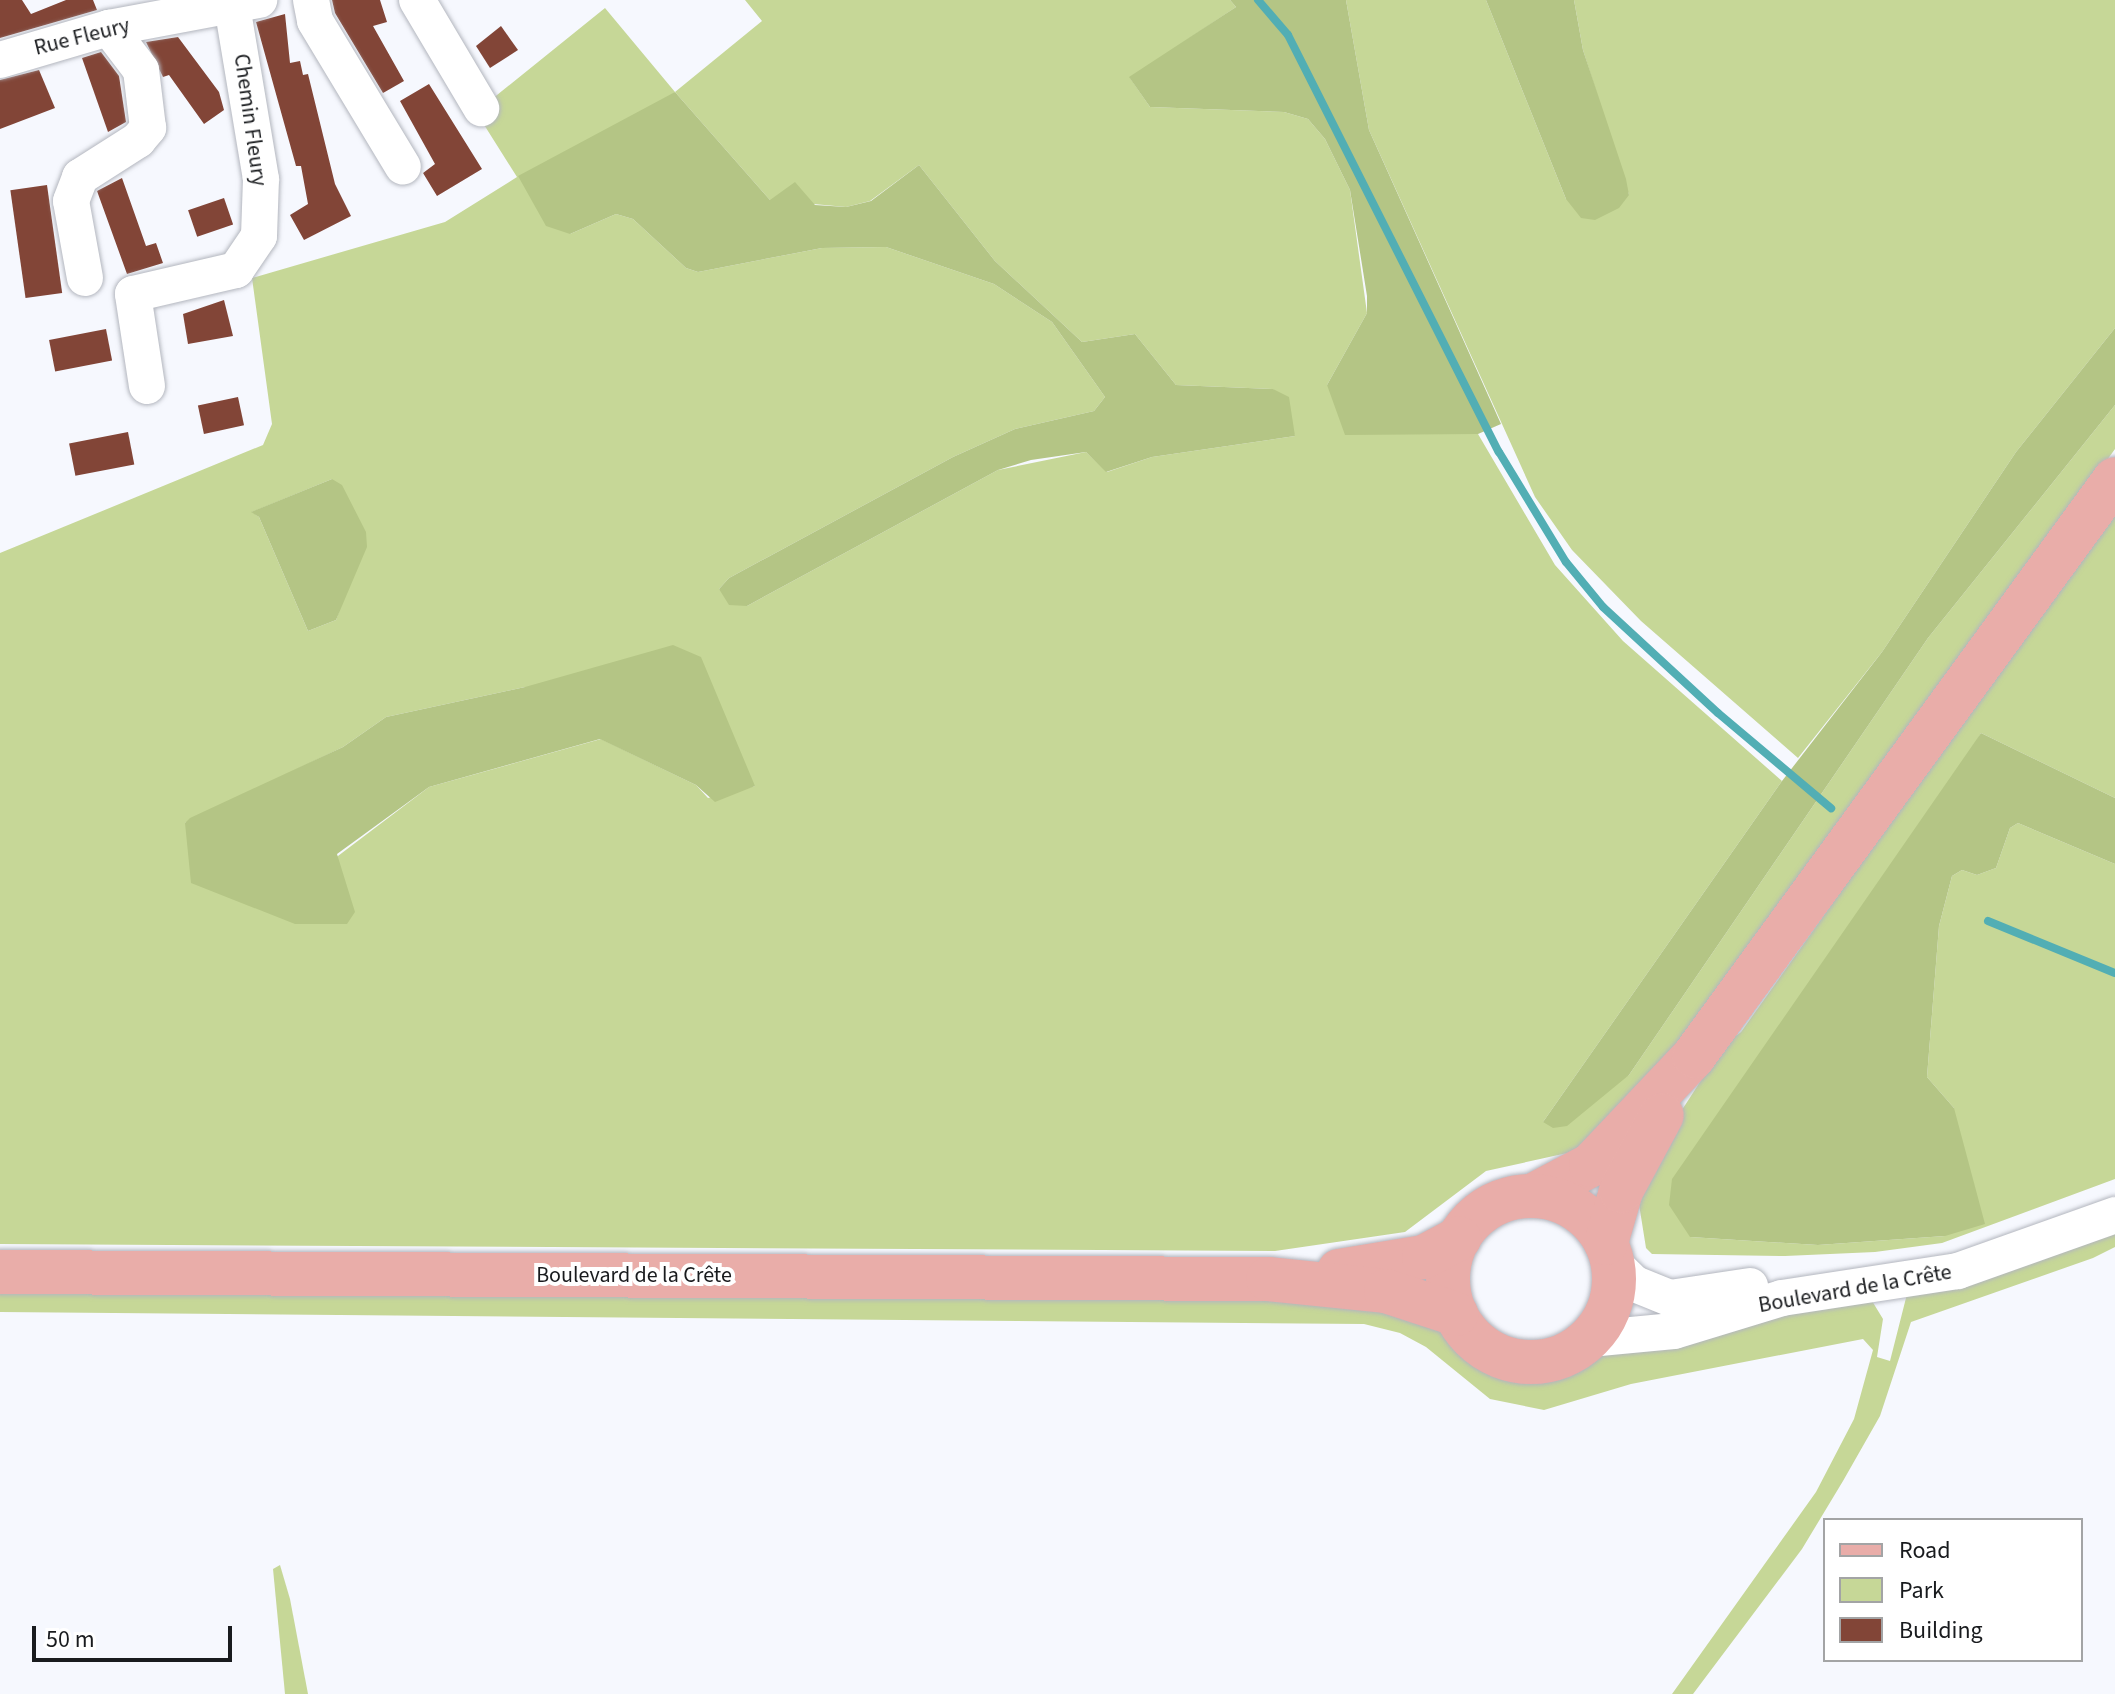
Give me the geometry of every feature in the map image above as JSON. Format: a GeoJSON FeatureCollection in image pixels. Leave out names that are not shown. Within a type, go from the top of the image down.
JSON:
{"type":"FeatureCollection","features":[{"type":"Feature","properties":{"kind":"main road"},"geometry":{"type":"LineString","coordinates":[[1694,1056],[1621,1191],[1610,1253],[1608,1312],[1589,1339],[1551,1359],[1509,1359],[1473,1338],[1456,1314],[1449,1268],[1459,1238],[1490,1206],[1534,1195],[1591,1165],[1694,1056],[2115,479]]}},
{"type":"Feature","properties":{"kind":"main road"},"geometry":{"type":"LineString","coordinates":[[1534,1195],[1584,1215],[1610,1253]]}},
{"type":"Feature","properties":{"kind":"main road","name":"Boulevard de la Crête"},"geometry":{"type":"LineString","coordinates":[[1268,1279],[1399,1263],[1459,1238]]}},
{"type":"Feature","properties":{"kind":"main road","name":"Boulevard de la Crête"},"geometry":{"type":"LineString","coordinates":[[0,1272],[1268,1279],[1386,1291],[1456,1314]]}},
{"type":"Feature","properties":{"kind":"street"},"geometry":{"type":"LineString","coordinates":[[311,0],[315,21],[403,167]]}},
{"type":"Feature","properties":{"kind":"street"},"geometry":{"type":"LineString","coordinates":[[417,0],[481,108]]}},
{"type":"Feature","properties":{"kind":"street","name":"Rue Fleury"},"geometry":{"type":"LineString","coordinates":[[0,60],[109,28],[152,10],[242,3]]}},
{"type":"Feature","properties":{"kind":"street","name":"Chemin Fleury"},"geometry":{"type":"LineString","coordinates":[[147,386],[133,294],[236,270],[259,236],[261,179],[242,3]]}},
{"type":"Feature","properties":{"kind":"street"},"geometry":{"type":"LineString","coordinates":[[85,278],[71,201],[80,177],[138,140],[148,128],[141,70],[109,28]]}},
{"type":"Feature","properties":{"kind":"street","name":"Boulevard de la Crête"},"geometry":{"type":"LineString","coordinates":[[1610,1253],[1646,1290],[1670,1298],[1705,1296],[1933,1262],[2006,1242],[2115,1199]]}},
{"type":"Feature","properties":{"kind":"street","name":"Boulevard de la Crête"},"geometry":{"type":"LineString","coordinates":[[1589,1339],[1674,1331],[1782,1298],[1958,1271],[2115,1215]]}},
{"type":"Feature","properties":{"kind":"green space"},"geometry":{"type":"Polygon","coordinates":[[[745,0],[1230,0],[1236,7],[1130,78],[1150,107],[1284,112],[1308,119],[1325,139],[1350,190],[1367,313],[1327,385],[1478,434],[1555,565],[1623,641],[1782,781],[1543,1122],[1629,1075],[1928,638],[2115,405],[2115,449],[1687,1040],[1581,1150],[1486,1171],[1405,1232],[1275,1251],[0,1244],[0,553],[263,445],[272,424],[252,278],[445,222],[517,177],[476,112],[605,8],[675,92],[762,21],[745,0]],[[675,92],[570,234],[616,214],[633,219],[686,268],[698,272],[822,248],[886,247],[994,284],[1052,322],[1105,397],[1094,411],[1015,429],[953,457],[729,578],[719,589],[747,606],[998,470],[1086,452],[1107,472],[1152,457],[1295,436],[1273,389],[1176,385],[1135,334],[1082,342],[995,261],[919,165],[870,201],[846,207],[770,200],[675,92]],[[332,479],[252,512],[259,517],[308,631],[336,620],[341,606],[332,479]],[[525,687],[386,717],[343,747],[185,823],[334,859],[429,787],[601,739],[696,785],[708,798],[755,786],[525,687]]]}},
{"type":"Feature","properties":{"kind":"green space"},"geometry":{"type":"Polygon","coordinates":[[[1230,0],[1346,0],[1369,130],[1501,424],[1478,434],[1345,435],[1327,385],[1367,313],[1367,296],[1350,190],[1325,139],[1308,119],[1284,112],[1150,107],[1129,77],[1236,7],[1230,0]]]}},
{"type":"Feature","properties":{"kind":"green space"},"geometry":{"type":"Polygon","coordinates":[[[1346,0],[1486,0],[1566,199],[1629,195],[1583,50],[1574,0],[2115,0],[2115,328],[2016,452],[1882,652],[1798,758],[1641,621],[1572,550],[1535,497],[1369,130],[1346,0]]]}},
{"type":"Feature","properties":{"kind":"green space"},"geometry":{"type":"Polygon","coordinates":[[[1486,0],[1574,0],[1583,50],[1626,179],[1629,195],[1619,208],[1595,220],[1581,218],[1566,199],[1486,0]]]}},
{"type":"Feature","properties":{"kind":"green space"},"geometry":{"type":"Polygon","coordinates":[[[675,92],[770,200],[795,182],[815,205],[846,207],[871,201],[919,165],[995,261],[1082,342],[1135,334],[1176,385],[1273,389],[1289,397],[1295,436],[1152,457],[1106,472],[1086,452],[1031,460],[998,470],[747,606],[729,605],[719,589],[729,578],[953,457],[1015,429],[1094,411],[1105,397],[1052,322],[994,284],[886,247],[822,248],[698,272],[686,268],[633,219],[616,214],[570,234],[546,226],[518,176],[675,92]]]}},
{"type":"Feature","properties":{"kind":"green space"},"geometry":{"type":"Polygon","coordinates":[[[2115,328],[2115,405],[1928,638],[1629,1075],[1567,1126],[1553,1128],[1543,1122],[1782,781],[1882,652],[2016,452],[2115,328]]]}},
{"type":"Feature","properties":{"kind":"green space"},"geometry":{"type":"Polygon","coordinates":[[[332,479],[342,485],[366,532],[367,547],[336,620],[308,631],[259,517],[251,512],[332,479]]]}},
{"type":"Feature","properties":{"kind":"green space"},"geometry":{"type":"Polygon","coordinates":[[[2115,506],[2115,798],[1981,733],[1690,1237],[1818,1245],[1945,1236],[1954,1108],[1927,1077],[1939,926],[1952,876],[1962,870],[1977,875],[1996,868],[2010,828],[2018,823],[2115,864],[2115,1179],[1942,1243],[1875,1252],[1785,1256],[1652,1254],[1646,1248],[1638,1198],[1654,1153],[1724,1045],[1741,1032],[2115,506]]]}},
{"type":"Feature","properties":{"kind":"green space"},"geometry":{"type":"Polygon","coordinates":[[[673,645],[701,657],[755,786],[715,802],[696,785],[600,739],[429,787],[337,854],[355,912],[347,924],[295,924],[191,883],[185,823],[190,818],[343,747],[386,717],[525,687],[673,645]]]}},
{"type":"Feature","properties":{"kind":"green space"},"geometry":{"type":"Polygon","coordinates":[[[1981,733],[2115,798],[2115,864],[2018,823],[2010,828],[1996,868],[1977,875],[1962,870],[1952,876],[1939,926],[1927,1077],[1954,1108],[1985,1224],[1945,1236],[1818,1245],[1690,1237],[1669,1205],[1672,1179],[1981,733]]]}},
{"type":"Feature","properties":{"kind":"green space"},"geometry":{"type":"Polygon","coordinates":[[[2115,1224],[2115,1247],[2093,1258],[1911,1322],[1880,1416],[1843,1481],[1802,1549],[1693,1694],[1672,1694],[1816,1492],[1854,1419],[1873,1350],[1863,1339],[1631,1384],[1544,1410],[1490,1399],[1426,1347],[1400,1333],[1364,1324],[0,1312],[0,1287],[1342,1300],[1440,1329],[1480,1369],[1509,1380],[1539,1381],[1562,1376],[1610,1350],[1758,1312],[1869,1296],[1883,1319],[1877,1357],[1890,1361],[1907,1294],[2115,1224]]]}},
{"type":"Feature","properties":{"kind":"green space"},"geometry":{"type":"Polygon","coordinates":[[[280,1565],[290,1599],[308,1694],[285,1694],[273,1569],[280,1565]]]}},
{"type":"Feature","properties":{"kind":"building"},"geometry":{"type":"Polygon","coordinates":[[[0,0],[22,0],[31,14],[66,0],[93,0],[97,10],[0,38],[0,0]]]}},
{"type":"Feature","properties":{"kind":"building"},"geometry":{"type":"Polygon","coordinates":[[[332,0],[380,0],[387,22],[373,26],[404,81],[383,93],[335,13],[332,0]]]}},
{"type":"Feature","properties":{"kind":"building"},"geometry":{"type":"Polygon","coordinates":[[[285,14],[290,63],[300,61],[303,75],[308,74],[335,184],[351,216],[304,240],[290,215],[308,204],[301,166],[296,166],[256,22],[285,14]]]}},
{"type":"Feature","properties":{"kind":"building"},"geometry":{"type":"Polygon","coordinates":[[[501,26],[518,50],[490,68],[476,46],[501,26]]]}},
{"type":"Feature","properties":{"kind":"building"},"geometry":{"type":"Polygon","coordinates":[[[178,37],[219,92],[224,110],[204,124],[169,75],[163,77],[146,42],[178,37]]]}},
{"type":"Feature","properties":{"kind":"building"},"geometry":{"type":"Polygon","coordinates":[[[101,52],[119,76],[126,122],[108,132],[82,58],[101,52]]]}},
{"type":"Feature","properties":{"kind":"building"},"geometry":{"type":"Polygon","coordinates":[[[39,70],[55,108],[0,129],[0,80],[39,70]]]}},
{"type":"Feature","properties":{"kind":"building"},"geometry":{"type":"Polygon","coordinates":[[[429,84],[482,169],[437,196],[423,173],[435,164],[400,101],[429,84]]]}},
{"type":"Feature","properties":{"kind":"building"},"geometry":{"type":"Polygon","coordinates":[[[122,178],[146,246],[156,243],[163,263],[127,274],[97,191],[122,178]]]}},
{"type":"Feature","properties":{"kind":"building"},"geometry":{"type":"Polygon","coordinates":[[[47,185],[62,293],[26,298],[10,190],[47,185]]]}},
{"type":"Feature","properties":{"kind":"building"},"geometry":{"type":"Polygon","coordinates":[[[224,198],[233,224],[197,237],[188,210],[224,198]]]}},
{"type":"Feature","properties":{"kind":"building"},"geometry":{"type":"Polygon","coordinates":[[[224,300],[233,336],[188,344],[183,314],[224,300]]]}},
{"type":"Feature","properties":{"kind":"building"},"geometry":{"type":"Polygon","coordinates":[[[106,329],[112,360],[55,371],[49,340],[106,329]]]}},
{"type":"Feature","properties":{"kind":"building"},"geometry":{"type":"Polygon","coordinates":[[[238,397],[244,425],[204,434],[198,406],[238,397]]]}},
{"type":"Feature","properties":{"kind":"building"},"geometry":{"type":"Polygon","coordinates":[[[128,432],[134,464],[75,476],[69,443],[128,432]]]}},
{"type":"Feature","properties":{"kind":"waterway"},"geometry":{"type":"LineString","coordinates":[[1258,0],[1288,35],[1499,452],[1566,562],[1603,607],[1718,713],[1831,808]]}},
{"type":"Feature","properties":{"kind":"waterway"},"geometry":{"type":"LineString","coordinates":[[1988,921],[2115,973]]}}]}
